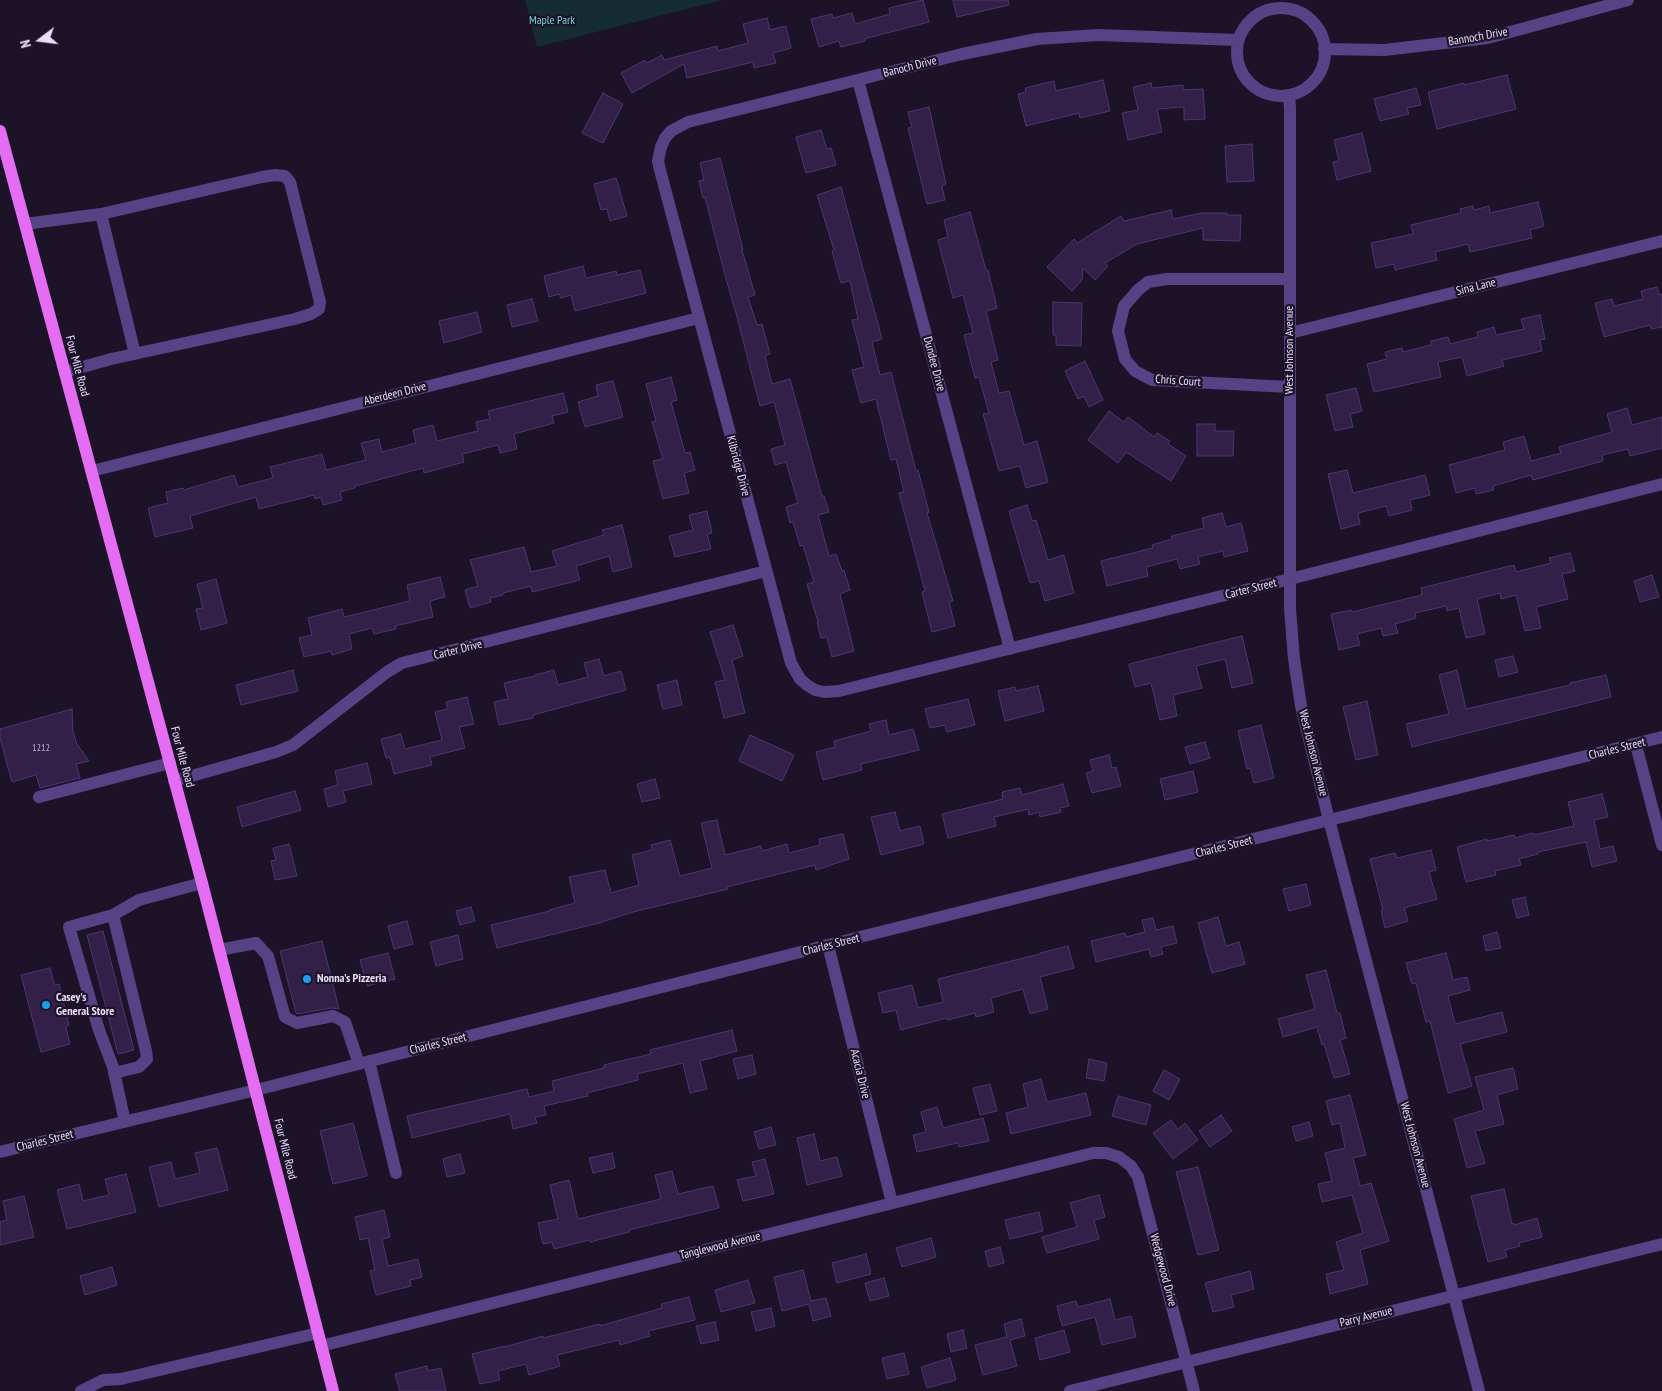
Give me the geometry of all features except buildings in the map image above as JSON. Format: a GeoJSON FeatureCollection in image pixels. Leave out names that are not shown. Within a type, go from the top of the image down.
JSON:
{"type":"FeatureCollection","features":[{"type":"Feature","properties":{"kind":"main road","name":"Four Mile Road"},"geometry":{"type":"LineString","coordinates":[[0,131],[202,884],[333,1391]]}},
{"type":"Feature","properties":{"kind":"street","name":"Bannoch Drive"},"geometry":{"type":"LineString","coordinates":[[1324,49],[1384,50],[1488,38],[1628,0]]}},
{"type":"Feature","properties":{"kind":"street"},"geometry":{"type":"LineString","coordinates":[[1259,6],[1271,9],[1293,9],[1302,14],[1318,28],[1324,49],[1322,67],[1312,82],[1305,88],[1289,95],[1274,95],[1260,91],[1248,82],[1240,69],[1237,55],[1238,40],[1243,29],[1259,6]]}},
{"type":"Feature","properties":{"kind":"street","name":"Banoch Drive"},"geometry":{"type":"LineString","coordinates":[[670,210],[658,161],[660,147],[671,131],[688,122],[962,54],[1037,39],[1098,35],[1238,40]]}},
{"type":"Feature","properties":{"kind":"street","name":"Dundee Drive"},"geometry":{"type":"LineString","coordinates":[[858,80],[1010,649]]}},
{"type":"Feature","properties":{"kind":"street","name":"West Johnson Avenue"},"geometry":{"type":"LineString","coordinates":[[1289,95],[1290,579],[1294,659],[1300,697],[1330,821],[1479,1391]]}},
{"type":"Feature","properties":{"kind":"street"},"geometry":{"type":"LineString","coordinates":[[25,224],[101,214],[262,176],[285,176],[290,182],[320,302],[319,309],[312,314],[295,320],[135,354],[65,372]]}},
{"type":"Feature","properties":{"kind":"street","name":"Kilbridge Drive"},"geometry":{"type":"LineString","coordinates":[[670,210],[791,663],[800,679],[807,686],[824,692],[838,691]]}},
{"type":"Feature","properties":{"kind":"street"},"geometry":{"type":"LineString","coordinates":[[101,214],[135,354]]}},
{"type":"Feature","properties":{"kind":"street","name":"Sina Lane"},"geometry":{"type":"LineString","coordinates":[[1290,333],[1662,241]]}},
{"type":"Feature","properties":{"kind":"street","name":"Chris Court"},"geometry":{"type":"LineString","coordinates":[[1290,279],[1167,279],[1148,282],[1124,306],[1118,331],[1125,359],[1135,371],[1152,380],[1290,387]]}},
{"type":"Feature","properties":{"kind":"street","name":"Aberdeen Drive"},"geometry":{"type":"LineString","coordinates":[[92,471],[699,318]]}},
{"type":"Feature","properties":{"kind":"street","name":"Carter Street"},"geometry":{"type":"LineString","coordinates":[[838,691],[1290,579],[1662,484]]}},
{"type":"Feature","properties":{"kind":"street","name":"Carter Drive"},"geometry":{"type":"LineString","coordinates":[[174,781],[276,752],[293,745],[387,672],[402,664],[766,571]]}},
{"type":"Feature","properties":{"kind":"street","name":"Charles Street"},"geometry":{"type":"LineString","coordinates":[[0,1152],[256,1090],[828,945],[1662,738]]}},
{"type":"Feature","properties":{"kind":"street"},"geometry":{"type":"LineString","coordinates":[[1636,745],[1662,845]]}},
{"type":"Feature","properties":{"kind":"street"},"geometry":{"type":"LineString","coordinates":[[39,797],[170,763]]}},
{"type":"Feature","properties":{"kind":"street"},"geometry":{"type":"LineString","coordinates":[[125,1122],[114,1073],[99,1030],[69,927],[112,915],[139,900],[202,884]]}},
{"type":"Feature","properties":{"kind":"street"},"geometry":{"type":"LineString","coordinates":[[112,915],[147,1059],[139,1067],[114,1073]]}},
{"type":"Feature","properties":{"kind":"street"},"geometry":{"type":"LineString","coordinates":[[219,950],[256,943],[268,956],[285,1017],[297,1023],[333,1016],[345,1022],[364,1063],[396,1173]]}},
{"type":"Feature","properties":{"kind":"street","name":"Acacia Drive"},"geometry":{"type":"LineString","coordinates":[[828,945],[892,1203]]}},
{"type":"Feature","properties":{"kind":"street","name":"Tanglewood Avenue"},"geometry":{"type":"LineString","coordinates":[[321,1346],[1092,1153],[1106,1152],[1119,1157]]}},
{"type":"Feature","properties":{"kind":"street","name":"Wedgewood Drive"},"geometry":{"type":"LineString","coordinates":[[1119,1157],[1131,1166],[1138,1177],[1194,1391]]}},
{"type":"Feature","properties":{"kind":"street","name":"Parry Avenue"},"geometry":{"type":"LineString","coordinates":[[1070,1391],[1662,1244]]}},
{"type":"Feature","properties":{"kind":"street"},"geometry":{"type":"LineString","coordinates":[[81,1391],[103,1380],[121,1379],[318,1332]]}},
{"type":"Feature","properties":{"kind":"green space","name":"Maple Park"},"geometry":{"type":"Polygon","coordinates":[[[525,0],[722,0],[537,47],[525,0]]]}},
{"type":"Feature","properties":{"kind":"place","name":"Nonna's Pizzeria"},"geometry":{"type":"Point","coordinates":[307,979]}},
{"type":"Feature","properties":{"kind":"place","name":"Casey's General Store"},"geometry":{"type":"Point","coordinates":[46,1005]}}]}
